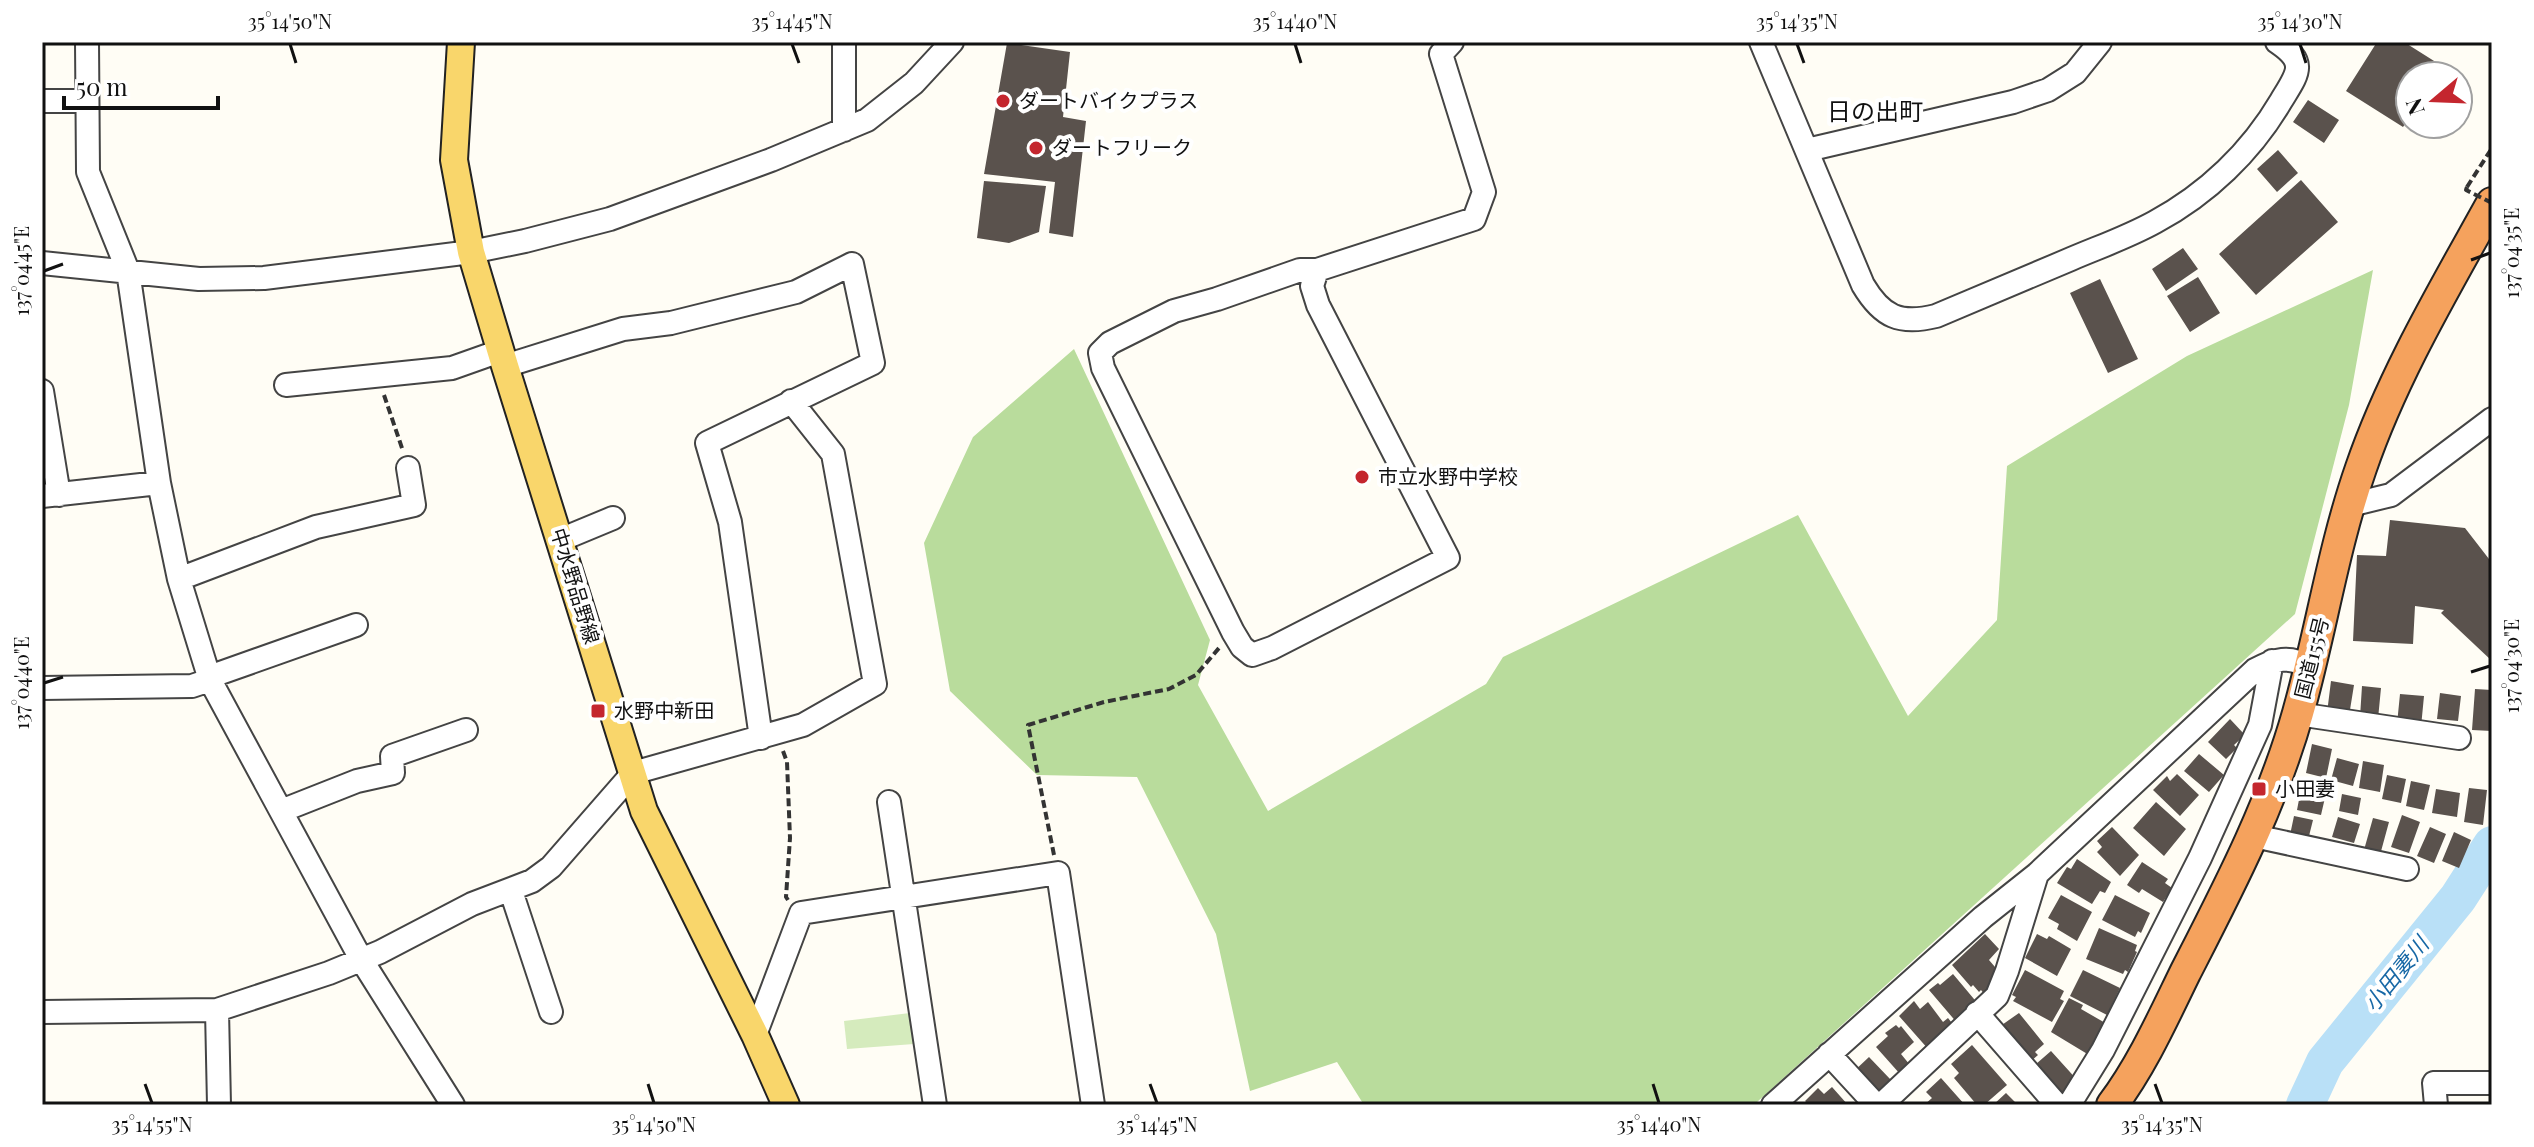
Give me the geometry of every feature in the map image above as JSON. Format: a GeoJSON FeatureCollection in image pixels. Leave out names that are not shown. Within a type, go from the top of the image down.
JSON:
{"type":"FeatureCollection","features":[{"type":"Feature","properties":{"kind":"highway","name":"国道155号"},"geometry":{"type":"LineString","coordinates":[[2112,1105],[2159,1024],[2254,836],[2298,714],[2361,466],[2422,332],[2492,203]]}},
{"type":"Feature","properties":{"kind":"main road","name":"中水野品野線"},"geometry":{"type":"LineString","coordinates":[[461,42],[454,160],[471,252],[503,358],[644,811],[755,1035],[786,1105]]}},
{"type":"Feature","properties":{"kind":"street"},"geometry":{"type":"LineString","coordinates":[[87,42],[88,172],[128,271],[159,483],[179,579],[210,679],[361,959],[453,1105]]}},
{"type":"Feature","properties":{"kind":"street"},"geometry":{"type":"LineString","coordinates":[[844,42],[844,130]]}},
{"type":"Feature","properties":{"kind":"street"},"geometry":{"type":"LineString","coordinates":[[42,263],[199,279],[264,278],[471,252],[610,219],[771,160],[867,120],[914,83],[952,42]]}},
{"type":"Feature","properties":{"kind":"street"},"geometry":{"type":"LineString","coordinates":[[1317,270],[1312,286],[1318,305],[1448,558],[1272,648],[1252,655],[1242,647],[1233,632],[1103,368],[1100,353],[1110,343],[1174,311],[1300,270],[1317,270],[1474,219],[1484,192],[1441,54],[1452,42]]}},
{"type":"Feature","properties":{"kind":"street"},"geometry":{"type":"LineString","coordinates":[[1761,42],[1863,285],[1876,306],[1898,319],[1915,321],[1936,316],[2153,224],[2205,190],[2249,148],[2293,81],[2298,67],[2294,53],[2277,42]]}},
{"type":"Feature","properties":{"kind":"street"},"geometry":{"type":"LineString","coordinates":[[1807,150],[2013,102],[2048,90],[2075,73],[2100,42]]}},
{"type":"Feature","properties":{"kind":"street"},"geometry":{"type":"LineString","coordinates":[[42,101],[87,101]]}},
{"type":"Feature","properties":{"kind":"street"},"geometry":{"type":"LineString","coordinates":[[286,385],[452,368],[623,329],[671,323],[796,292],[852,264],[873,363],[707,443],[730,522],[769,735]]}},
{"type":"Feature","properties":{"kind":"street"},"geometry":{"type":"LineString","coordinates":[[42,391],[50,496],[159,483]]}},
{"type":"Feature","properties":{"kind":"street"},"geometry":{"type":"LineString","coordinates":[[42,1012],[217,1010],[329,973],[380,952],[472,904],[532,881],[551,867],[633,773],[803,725],[875,684],[833,454],[791,401]]}},
{"type":"Feature","properties":{"kind":"street"},"geometry":{"type":"LineString","coordinates":[[2350,505],[2391,495],[2492,419]]}},
{"type":"Feature","properties":{"kind":"street"},"geometry":{"type":"LineString","coordinates":[[179,579],[316,527],[414,505],[408,468]]}},
{"type":"Feature","properties":{"kind":"street"},"geometry":{"type":"LineString","coordinates":[[560,540],[613,518]]}},
{"type":"Feature","properties":{"kind":"street"},"geometry":{"type":"LineString","coordinates":[[42,688],[192,686],[356,625]]}},
{"type":"Feature","properties":{"kind":"street"},"geometry":{"type":"LineString","coordinates":[[1773,1105],[1983,917],[2037,874],[2255,670],[2272,661],[2294,658],[2309,667]]}},
{"type":"Feature","properties":{"kind":"street"},"geometry":{"type":"LineString","coordinates":[[2069,1105],[2103,1050],[2200,858],[2260,725],[2272,661]]}},
{"type":"Feature","properties":{"kind":"street"},"geometry":{"type":"LineString","coordinates":[[2298,714],[2459,738]]}},
{"type":"Feature","properties":{"kind":"street"},"geometry":{"type":"LineString","coordinates":[[281,811],[357,781],[393,773],[392,756],[466,730]]}},
{"type":"Feature","properties":{"kind":"street"},"geometry":{"type":"LineString","coordinates":[[889,802],[935,1105]]}},
{"type":"Feature","properties":{"kind":"street"},"geometry":{"type":"LineString","coordinates":[[2254,836],[2407,869]]}},
{"type":"Feature","properties":{"kind":"street"},"geometry":{"type":"LineString","coordinates":[[755,1035],[801,913],[1058,873],[1093,1105]]}},
{"type":"Feature","properties":{"kind":"street"},"geometry":{"type":"LineString","coordinates":[[1829,1054],[1878,1105],[1997,996],[2037,874]]}},
{"type":"Feature","properties":{"kind":"street"},"geometry":{"type":"LineString","coordinates":[[511,891],[551,1012]]}},
{"type":"Feature","properties":{"kind":"street"},"geometry":{"type":"LineString","coordinates":[[217,1010],[219,1105]]}},
{"type":"Feature","properties":{"kind":"street"},"geometry":{"type":"LineString","coordinates":[[1977,1013],[2057,1105]]}},
{"type":"Feature","properties":{"kind":"street"},"geometry":{"type":"LineString","coordinates":[[2436,1105],[2434,1083],[2492,1083]]}},
{"type":"Feature","properties":{"kind":"path"},"geometry":{"type":"LineString","coordinates":[[2492,148],[2466,190],[2492,203]]}},
{"type":"Feature","properties":{"kind":"path"},"geometry":{"type":"LineString","coordinates":[[377,375],[408,468]]}},
{"type":"Feature","properties":{"kind":"path"},"geometry":{"type":"LineString","coordinates":[[1058,873],[1028,725],[1104,702],[1169,689],[1196,675],[1233,632]]}},
{"type":"Feature","properties":{"kind":"path"},"geometry":{"type":"LineString","coordinates":[[769,735],[787,762],[790,838],[786,897],[801,913]]}},
{"type":"Feature","properties":{"kind":"green space"},"geometry":{"type":"Polygon","coordinates":[[[2373,270],[2349,405],[2295,614],[1757,1102],[1364,1105],[1337,1062],[1250,1091],[1216,934],[1137,777],[1037,775],[950,691],[924,543],[973,437],[1074,349],[1210,640],[1198,685],[1268,811],[1486,684],[1503,657],[1798,515],[1908,716],[1997,620],[2007,466],[2187,356],[2373,270]]]}},
{"type":"Feature","properties":{"kind":"green space"},"geometry":{"type":"Polygon","coordinates":[[[910,1013],[914,1044],[847,1049],[844,1021],[910,1013]]]}},
{"type":"Feature","properties":{"kind":"building"},"geometry":{"type":"Polygon","coordinates":[[[2377,42],[2404,42],[2432,60],[2394,60],[2394,121],[2346,91],[2377,42]]]}},
{"type":"Feature","properties":{"kind":"building","name":"ダートフリーク"},"geometry":{"type":"Polygon","coordinates":[[[1007,43],[1070,52],[1063,117],[1086,121],[1073,237],[1049,233],[1055,182],[984,174],[1007,43]]]}},
{"type":"Feature","properties":{"kind":"building"},"geometry":{"type":"Polygon","coordinates":[[[2308,100],[2339,120],[2324,143],[2293,122],[2308,100]]]}},
{"type":"Feature","properties":{"kind":"building"},"geometry":{"type":"Polygon","coordinates":[[[2278,150],[2298,173],[2277,192],[2257,169],[2278,150]]]}},
{"type":"Feature","properties":{"kind":"building"},"geometry":{"type":"Polygon","coordinates":[[[2301,180],[2338,222],[2256,295],[2219,254],[2301,180]]]}},
{"type":"Feature","properties":{"kind":"building"},"geometry":{"type":"Polygon","coordinates":[[[984,181],[1046,186],[1039,232],[1009,243],[977,238],[984,181]]]}},
{"type":"Feature","properties":{"kind":"building"},"geometry":{"type":"Polygon","coordinates":[[[2183,248],[2198,269],[2166,291],[2152,269],[2183,248]]]}},
{"type":"Feature","properties":{"kind":"building"},"geometry":{"type":"Polygon","coordinates":[[[2198,277],[2220,313],[2190,332],[2167,296],[2198,277]]]}},
{"type":"Feature","properties":{"kind":"building"},"geometry":{"type":"Polygon","coordinates":[[[2100,279],[2138,359],[2108,373],[2070,293],[2100,279]]]}},
{"type":"Feature","properties":{"kind":"building"},"geometry":{"type":"Polygon","coordinates":[[[2390,520],[2465,528],[2489,559],[2492,556],[2492,661],[2441,613],[2444,610],[2415,606],[2413,644],[2353,641],[2357,555],[2386,556],[2390,520]]]}},
{"type":"Feature","properties":{"kind":"building"},"geometry":{"type":"Polygon","coordinates":[[[2331,681],[2354,685],[2349,716],[2327,713],[2331,681]]]}},
{"type":"Feature","properties":{"kind":"building"},"geometry":{"type":"Polygon","coordinates":[[[2362,686],[2381,688],[2378,719],[2360,717],[2362,686]]]}},
{"type":"Feature","properties":{"kind":"building"},"geometry":{"type":"Polygon","coordinates":[[[2475,689],[2492,690],[2492,731],[2472,730],[2475,689]]]}},
{"type":"Feature","properties":{"kind":"building"},"geometry":{"type":"Polygon","coordinates":[[[2440,693],[2461,696],[2458,721],[2437,719],[2440,693]]]}},
{"type":"Feature","properties":{"kind":"building"},"geometry":{"type":"Polygon","coordinates":[[[2400,694],[2424,696],[2421,727],[2397,724],[2400,694]]]}},
{"type":"Feature","properties":{"kind":"building"},"geometry":{"type":"Polygon","coordinates":[[[2230,719],[2245,735],[2234,745],[2237,748],[2226,759],[2208,742],[2230,719]]]}},
{"type":"Feature","properties":{"kind":"building"},"geometry":{"type":"Polygon","coordinates":[[[2312,744],[2332,749],[2326,778],[2306,773],[2312,744]]]}},
{"type":"Feature","properties":{"kind":"building"},"geometry":{"type":"Polygon","coordinates":[[[2199,754],[2224,775],[2209,792],[2184,771],[2199,754]]]}},
{"type":"Feature","properties":{"kind":"building"},"geometry":{"type":"Polygon","coordinates":[[[2337,758],[2359,764],[2353,786],[2331,780],[2337,758]]]}},
{"type":"Feature","properties":{"kind":"building"},"geometry":{"type":"Polygon","coordinates":[[[2363,761],[2384,765],[2380,792],[2359,788],[2363,761]]]}},
{"type":"Feature","properties":{"kind":"building"},"geometry":{"type":"Polygon","coordinates":[[[2177,774],[2199,795],[2180,816],[2153,790],[2167,776],[2170,781],[2177,774]]]}},
{"type":"Feature","properties":{"kind":"building"},"geometry":{"type":"Polygon","coordinates":[[[2387,775],[2406,779],[2401,803],[2382,799],[2387,775]]]}},
{"type":"Feature","properties":{"kind":"building"},"geometry":{"type":"Polygon","coordinates":[[[2411,781],[2430,785],[2424,810],[2406,806],[2411,781]]]}},
{"type":"Feature","properties":{"kind":"building"},"geometry":{"type":"Polygon","coordinates":[[[2302,784],[2327,789],[2321,815],[2297,810],[2302,784]]]}},
{"type":"Feature","properties":{"kind":"building"},"geometry":{"type":"Polygon","coordinates":[[[2469,788],[2487,790],[2483,825],[2464,822],[2469,788]]]}},
{"type":"Feature","properties":{"kind":"building"},"geometry":{"type":"Polygon","coordinates":[[[2436,789],[2460,793],[2457,817],[2432,813],[2436,789]]]}},
{"type":"Feature","properties":{"kind":"building"},"geometry":{"type":"Polygon","coordinates":[[[2342,794],[2361,798],[2358,815],[2339,811],[2342,794]]]}},
{"type":"Feature","properties":{"kind":"building"},"geometry":{"type":"Polygon","coordinates":[[[2156,802],[2186,829],[2164,856],[2133,828],[2156,802]]]}},
{"type":"Feature","properties":{"kind":"building"},"geometry":{"type":"Polygon","coordinates":[[[2402,815],[2420,822],[2409,853],[2391,847],[2402,815]]]}},
{"type":"Feature","properties":{"kind":"building"},"geometry":{"type":"Polygon","coordinates":[[[2294,816],[2313,820],[2308,840],[2290,835],[2294,816]]]}},
{"type":"Feature","properties":{"kind":"building"},"geometry":{"type":"Polygon","coordinates":[[[2338,817],[2360,824],[2354,843],[2332,837],[2338,817]]]}},
{"type":"Feature","properties":{"kind":"building"},"geometry":{"type":"Polygon","coordinates":[[[2373,818],[2389,822],[2380,855],[2364,850],[2373,818]]]}},
{"type":"Feature","properties":{"kind":"building"},"geometry":{"type":"Polygon","coordinates":[[[2112,827],[2139,855],[2120,876],[2097,852],[2102,847],[2097,841],[2112,827]]]}},
{"type":"Feature","properties":{"kind":"building"},"geometry":{"type":"Polygon","coordinates":[[[2430,827],[2446,834],[2434,863],[2417,856],[2430,827]]]}},
{"type":"Feature","properties":{"kind":"building"},"geometry":{"type":"Polygon","coordinates":[[[2454,832],[2471,840],[2459,868],[2442,861],[2454,832]]]}},
{"type":"Feature","properties":{"kind":"building"},"geometry":{"type":"Polygon","coordinates":[[[2077,859],[2111,882],[2105,893],[2100,891],[2092,904],[2057,883],[2067,867],[2071,869],[2077,859]]]}},
{"type":"Feature","properties":{"kind":"building"},"geometry":{"type":"Polygon","coordinates":[[[2142,862],[2168,879],[2165,883],[2172,888],[2163,902],[2142,889],[2139,893],[2127,885],[2142,862]]]}},
{"type":"Feature","properties":{"kind":"building"},"geometry":{"type":"Polygon","coordinates":[[[2061,895],[2092,912],[2077,941],[2057,929],[2059,924],[2048,918],[2061,895]]]}},
{"type":"Feature","properties":{"kind":"building"},"geometry":{"type":"Polygon","coordinates":[[[2115,895],[2150,913],[2141,933],[2138,931],[2135,937],[2102,920],[2115,895]]]}},
{"type":"Feature","properties":{"kind":"building"},"geometry":{"type":"Polygon","coordinates":[[[2099,928],[2137,945],[2128,972],[2125,970],[2123,974],[2086,959],[2099,928]]]}},
{"type":"Feature","properties":{"kind":"building"},"geometry":{"type":"Polygon","coordinates":[[[1985,934],[1999,949],[1989,960],[2001,974],[1989,1000],[1981,990],[1979,992],[1973,985],[1971,987],[1952,965],[1985,934]]]}},
{"type":"Feature","properties":{"kind":"building"},"geometry":{"type":"Polygon","coordinates":[[[2037,934],[2047,939],[2049,936],[2071,949],[2057,976],[2025,958],[2037,934]]]}},
{"type":"Feature","properties":{"kind":"building"},"geometry":{"type":"Polygon","coordinates":[[[2025,970],[2064,991],[2060,999],[2064,1001],[2052,1022],[2013,1001],[2016,997],[2012,995],[2025,970]]]}},
{"type":"Feature","properties":{"kind":"building"},"geometry":{"type":"Polygon","coordinates":[[[2083,970],[2120,988],[2107,1015],[2070,996],[2083,970]]]}},
{"type":"Feature","properties":{"kind":"building"},"geometry":{"type":"Polygon","coordinates":[[[1953,974],[1979,1005],[1958,1024],[1929,990],[1953,974]]]}},
{"type":"Feature","properties":{"kind":"building"},"geometry":{"type":"Polygon","coordinates":[[[2069,998],[2107,1024],[2089,1055],[2051,1032],[2069,998]]]}},
{"type":"Feature","properties":{"kind":"building"},"geometry":{"type":"Polygon","coordinates":[[[1914,1001],[1920,1009],[1928,1002],[1943,1022],[1948,1018],[1955,1027],[1929,1050],[1899,1016],[1914,1001]]]}},
{"type":"Feature","properties":{"kind":"building"},"geometry":{"type":"Polygon","coordinates":[[[2019,1013],[2044,1044],[2035,1052],[2038,1055],[2024,1067],[1999,1027],[2019,1013]]]}},
{"type":"Feature","properties":{"kind":"building"},"geometry":{"type":"Polygon","coordinates":[[[1896,1025],[1901,1026],[1914,1042],[1901,1054],[1910,1065],[1900,1074],[1876,1047],[1888,1036],[1885,1033],[1896,1025]]]}},
{"type":"Feature","properties":{"kind":"building"},"geometry":{"type":"Polygon","coordinates":[[[1972,1045],[2007,1085],[1984,1105],[1977,1105],[1954,1078],[1959,1073],[1951,1064],[1972,1045]]]}},
{"type":"Feature","properties":{"kind":"building"},"geometry":{"type":"Polygon","coordinates":[[[2051,1051],[2079,1082],[2056,1102],[2028,1071],[2051,1051]]]}},
{"type":"Feature","properties":{"kind":"building"},"geometry":{"type":"Polygon","coordinates":[[[1869,1057],[1891,1080],[1875,1097],[1852,1073],[1869,1057]]]}},
{"type":"Feature","properties":{"kind":"building"},"geometry":{"type":"Polygon","coordinates":[[[1941,1078],[1965,1105],[1924,1105],[1932,1098],[1926,1092],[1941,1078]]]}},
{"type":"Feature","properties":{"kind":"building"},"geometry":{"type":"Polygon","coordinates":[[[1832,1087],[1848,1105],[1809,1105],[1805,1101],[1818,1088],[1824,1094],[1832,1087]]]}},
{"type":"Feature","properties":{"kind":"building"},"geometry":{"type":"Polygon","coordinates":[[[2006,1093],[2018,1105],[1993,1105],[2006,1093]]]}},
{"type":"Feature","properties":{"kind":"waterway","name":"小田妻川"},"geometry":{"type":"LineString","coordinates":[[2305,1105],[2325,1062],[2458,898],[2492,845]]}},
{"type":"Feature","properties":{"kind":"place","name":"ダートバイクプラス"},"geometry":{"type":"Point","coordinates":[1003,101]}},
{"type":"Feature","properties":{"kind":"place","name":"ダートフリーク"},"geometry":{"type":"Point","coordinates":[1036,148]}},
{"type":"Feature","properties":{"kind":"place","name":"市立水野中学校"},"geometry":{"type":"Point","coordinates":[1362,477]}},
{"type":"Feature","properties":{"kind":"place","name":"水野中新田"},"geometry":{"type":"Point","coordinates":[598,711]}},
{"type":"Feature","properties":{"kind":"place","name":"小田妻"},"geometry":{"type":"Point","coordinates":[2259,789]}},
{"type":"Feature","properties":{"kind":"district","name":"日の出町"},"geometry":{"type":"Point","coordinates":[1875,112]}}]}
